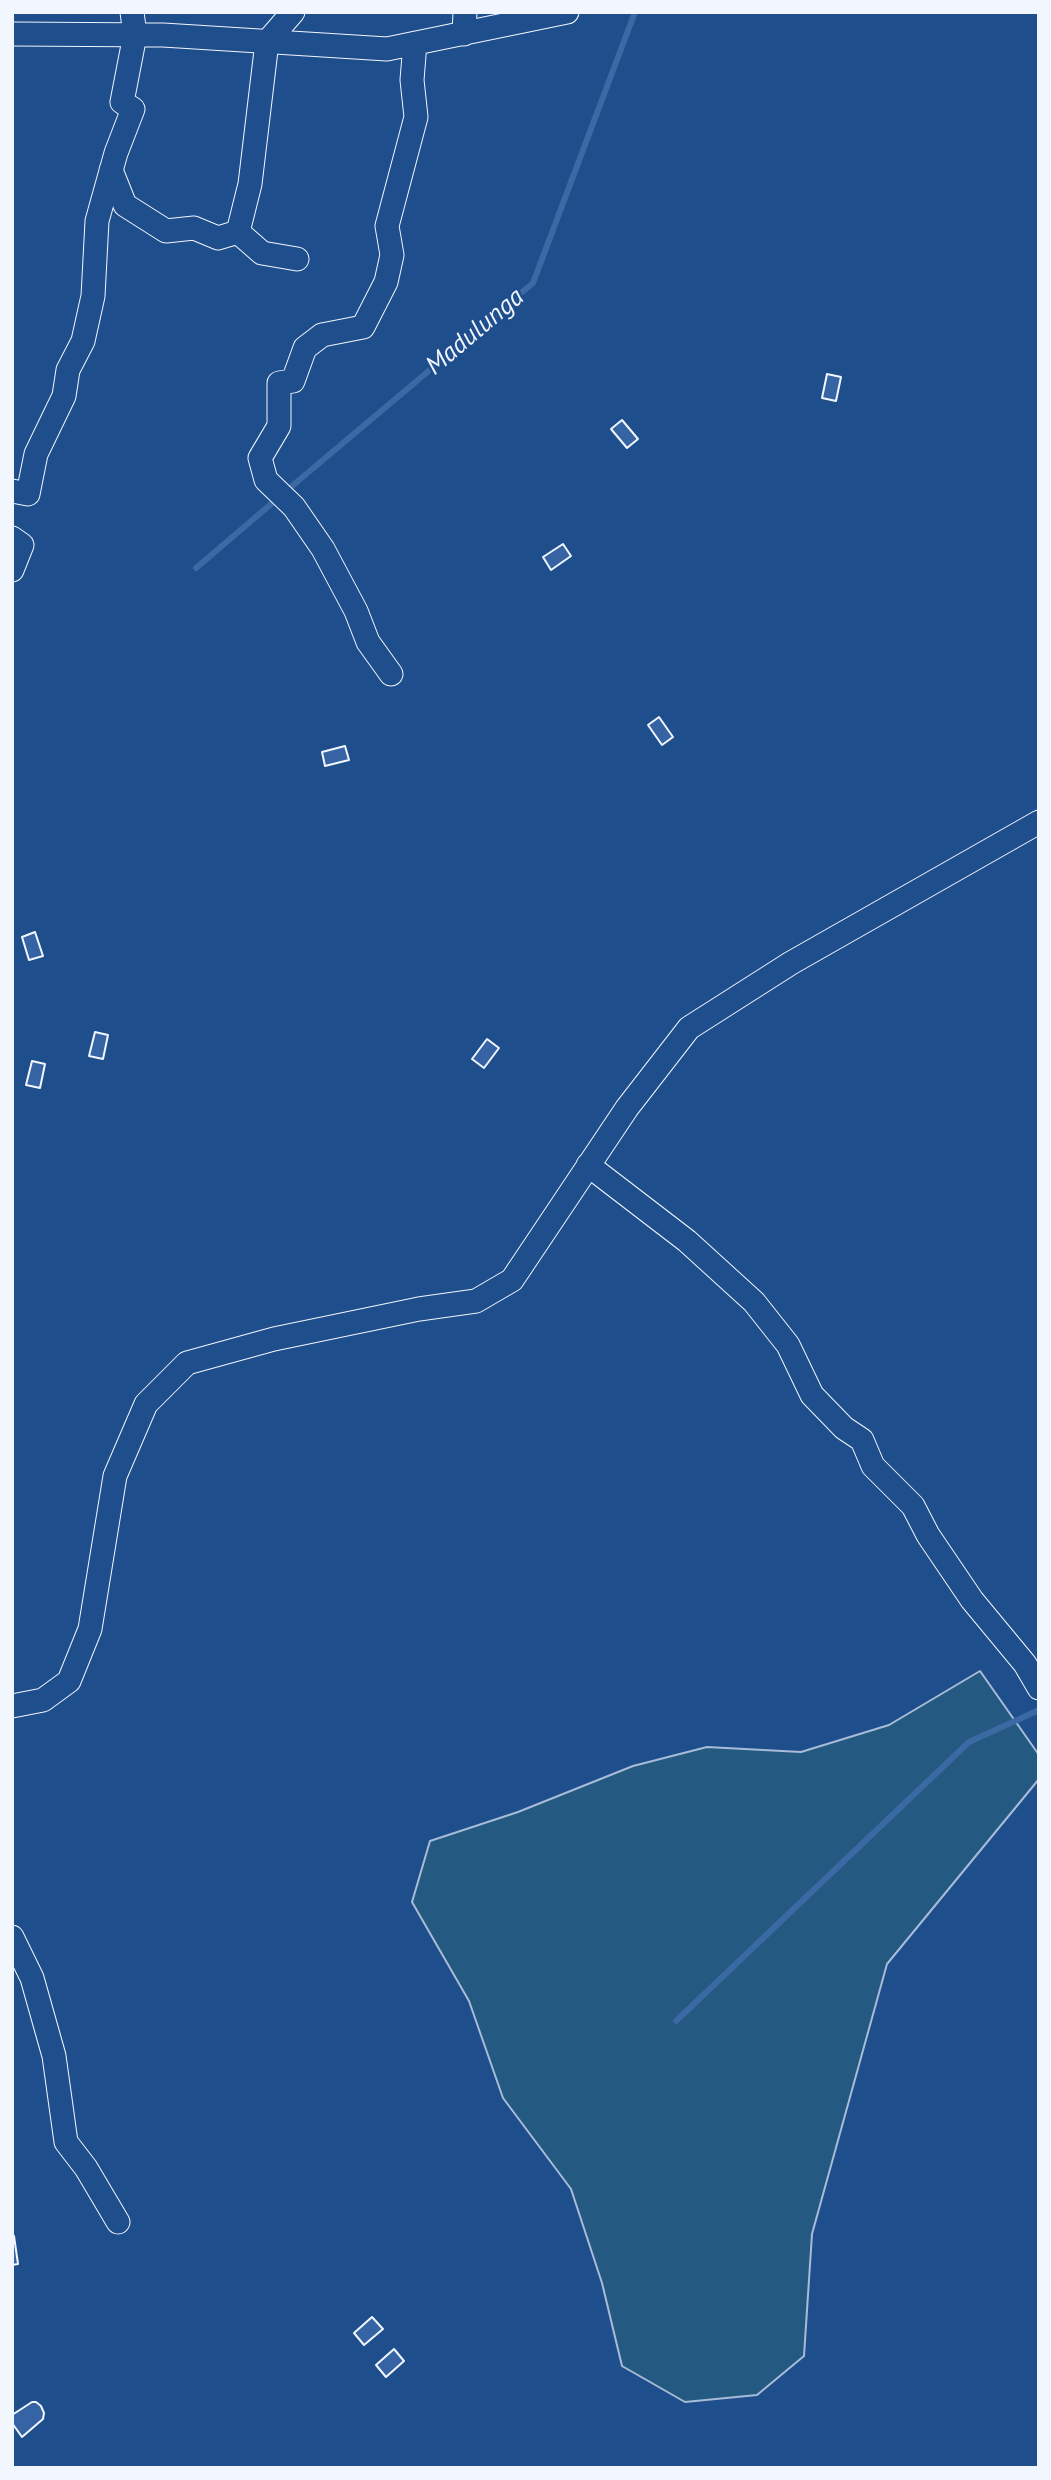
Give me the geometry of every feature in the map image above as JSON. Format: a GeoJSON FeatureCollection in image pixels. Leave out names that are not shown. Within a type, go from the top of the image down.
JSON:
{"type":"FeatureCollection","features":[{"type":"Feature","properties":{"kind":"street"},"geometry":{"type":"LineString","coordinates":[[238,232],[250,184],[267,42],[293,12]]}},
{"type":"Feature","properties":{"kind":"street"},"geometry":{"type":"LineString","coordinates":[[12,34],[134,23],[267,42],[387,49],[415,43],[465,23],[566,12]]}},
{"type":"Feature","properties":{"kind":"street"},"geometry":{"type":"LineString","coordinates":[[12,491],[28,494],[36,454],[64,396],[68,370],[83,341],[93,296],[97,221],[111,170],[133,109],[122,102],[134,23]]}},
{"type":"Feature","properties":{"kind":"street"},"geometry":{"type":"LineString","coordinates":[[391,674],[368,642],[356,611],[323,549],[294,507],[266,480],[260,458],[279,426],[279,383],[293,382],[305,348],[322,335],[363,327],[386,282],[392,255],[387,226],[416,117],[412,80],[415,43]]}},
{"type":"Feature","properties":{"kind":"street"},"geometry":{"type":"LineString","coordinates":[[111,170],[125,205],[166,230],[194,228],[218,238],[238,232]]}},
{"type":"Feature","properties":{"kind":"street"},"geometry":{"type":"LineString","coordinates":[[238,232],[262,253],[297,259]]}},
{"type":"Feature","properties":{"kind":"street"},"geometry":{"type":"LineString","coordinates":[[12,538],[22,545],[12,570]]}},
{"type":"Feature","properties":{"kind":"street"},"geometry":{"type":"LineString","coordinates":[[12,1706],[43,1700],[69,1681],[90,1629],[115,1476],[146,1404],[187,1363],[274,1339],[419,1309],[476,1301],[512,1280],[627,1108],[689,1028],[791,963],[1039,822]]}},
{"type":"Feature","properties":{"kind":"street"},"geometry":{"type":"LineString","coordinates":[[589,1165],[687,1241],[754,1302],[788,1345],[812,1395],[844,1428],[862,1440],[873,1466],[913,1506],[928,1535],[972,1600],[1025,1664],[1039,1688]]}},
{"type":"Feature","properties":{"kind":"street"},"geometry":{"type":"LineString","coordinates":[[12,1937],[32,1978],[54,2056],[66,2142],[86,2168],[118,2222]]}},
{"type":"Feature","properties":{"kind":"shaded area"},"geometry":{"type":"Polygon","coordinates":[[[980,1671],[1039,1755],[1039,1779],[887,1964],[812,2234],[804,2356],[757,2395],[685,2402],[622,2366],[602,2283],[571,2189],[503,2098],[469,2001],[412,1902],[430,1841],[518,1812],[633,1766],[707,1747],[801,1752],[889,1725],[980,1671]]]}},
{"type":"Feature","properties":{"kind":"building"},"geometry":{"type":"Polygon","coordinates":[[[827,374],[841,377],[836,401],[822,398],[827,374]]]}},
{"type":"Feature","properties":{"kind":"building"},"geometry":{"type":"Polygon","coordinates":[[[622,420],[638,439],[627,448],[611,429],[622,420]]]}},
{"type":"Feature","properties":{"kind":"building"},"geometry":{"type":"Polygon","coordinates":[[[563,544],[571,556],[551,570],[543,557],[563,544]]]}},
{"type":"Feature","properties":{"kind":"building"},"geometry":{"type":"Polygon","coordinates":[[[659,717],[673,737],[662,745],[648,725],[659,717]]]}},
{"type":"Feature","properties":{"kind":"building"},"geometry":{"type":"Polygon","coordinates":[[[345,746],[349,760],[325,766],[322,752],[345,746]]]}},
{"type":"Feature","properties":{"kind":"building"},"geometry":{"type":"Polygon","coordinates":[[[35,932],[43,956],[29,960],[22,937],[35,932]]]}},
{"type":"Feature","properties":{"kind":"building"},"geometry":{"type":"Polygon","coordinates":[[[95,1032],[108,1035],[103,1059],[89,1056],[95,1032]]]}},
{"type":"Feature","properties":{"kind":"building"},"geometry":{"type":"Polygon","coordinates":[[[487,1039],[499,1048],[484,1068],[472,1059],[487,1039]]]}},
{"type":"Feature","properties":{"kind":"building"},"geometry":{"type":"Polygon","coordinates":[[[32,1061],[45,1064],[40,1088],[26,1085],[32,1061]]]}},
{"type":"Feature","properties":{"kind":"building"},"geometry":{"type":"Polygon","coordinates":[[[12,2236],[18,2264],[12,2265],[12,2236]]]}},
{"type":"Feature","properties":{"kind":"building"},"geometry":{"type":"Polygon","coordinates":[[[372,2317],[383,2329],[364,2345],[354,2333],[372,2317]]]}},
{"type":"Feature","properties":{"kind":"building"},"geometry":{"type":"Polygon","coordinates":[[[394,2349],[404,2361],[386,2377],[376,2365],[394,2349]]]}},
{"type":"Feature","properties":{"kind":"building"},"geometry":{"type":"Polygon","coordinates":[[[32,2402],[41,2406],[43,2419],[22,2437],[12,2423],[12,2415],[32,2402]]]}},
{"type":"Feature","properties":{"kind":"waterway","name":"Madulunga"},"geometry":{"type":"LineString","coordinates":[[285,492],[533,283],[635,12]]}},
{"type":"Feature","properties":{"kind":"waterway","name":"Madulunga"},"geometry":{"type":"LineString","coordinates":[[196,568],[277,499]]}},
{"type":"Feature","properties":{"kind":"waterway"},"geometry":{"type":"LineString","coordinates":[[676,2021],[969,1742],[1039,1710]]}}]}
